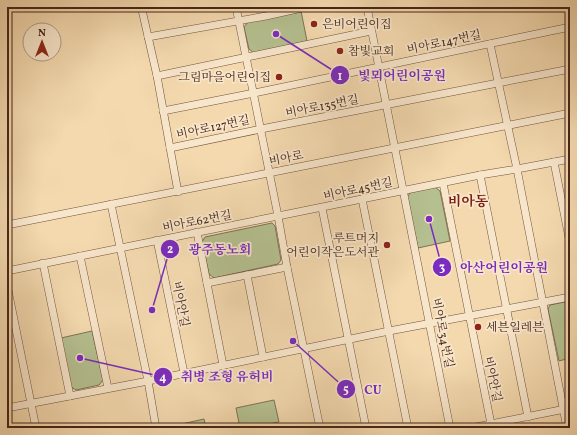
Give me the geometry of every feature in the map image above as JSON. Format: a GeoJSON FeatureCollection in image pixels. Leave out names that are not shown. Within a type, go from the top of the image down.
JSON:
{"type":"FeatureCollection","features":[{"type":"Feature","properties":{"kind":"street","name":"비아로127번길"},"geometry":{"type":"LineString","coordinates":[[145,7],[142,10],[157,76],[178,192]]}},
{"type":"Feature","properties":{"kind":"street"},"geometry":{"type":"LineString","coordinates":[[236,7],[320,428]]}},
{"type":"Feature","properties":{"kind":"street"},"geometry":{"type":"LineString","coordinates":[[148,37],[239,21],[306,7]]}},
{"type":"Feature","properties":{"kind":"street"},"geometry":{"type":"LineString","coordinates":[[367,7],[395,148]]}},
{"type":"Feature","properties":{"kind":"street","name":"비아로147번길"},"geometry":{"type":"LineString","coordinates":[[379,67],[570,27]]}},
{"type":"Feature","properties":{"kind":"street"},"geometry":{"type":"LineString","coordinates":[[157,76],[371,31]]}},
{"type":"Feature","properties":{"kind":"street","name":"비아로147번길"},"geometry":{"type":"LineString","coordinates":[[490,44],[517,169],[542,302],[567,409],[568,428]]}},
{"type":"Feature","properties":{"kind":"street"},"geometry":{"type":"LineString","coordinates":[[254,93],[379,67]]}},
{"type":"Feature","properties":{"kind":"street"},"geometry":{"type":"LineString","coordinates":[[387,104],[570,69]]}},
{"type":"Feature","properties":{"kind":"street","name":"비아로127번길"},"geometry":{"type":"LineString","coordinates":[[163,111],[254,93]]}},
{"type":"Feature","properties":{"kind":"street","name":"비아로135번길"},"geometry":{"type":"LineString","coordinates":[[261,129],[387,104]]}},
{"type":"Feature","properties":{"kind":"street","name":"비아로"},"geometry":{"type":"LineString","coordinates":[[7,225],[570,113]]}},
{"type":"Feature","properties":{"kind":"street","name":"비아로127번길"},"geometry":{"type":"LineString","coordinates":[[170,148],[261,129]]}},
{"type":"Feature","properties":{"kind":"street","name":"비아로34번길"},"geometry":{"type":"LineString","coordinates":[[395,148],[450,428]]}},
{"type":"Feature","properties":{"kind":"street"},"geometry":{"type":"LineString","coordinates":[[442,183],[570,158]]}},
{"type":"Feature","properties":{"kind":"street"},"geometry":{"type":"LineString","coordinates":[[554,162],[570,243]]}},
{"type":"Feature","properties":{"kind":"street"},"geometry":{"type":"LineString","coordinates":[[480,175],[528,417]]}},
{"type":"Feature","properties":{"kind":"street","name":"비아로45번길"},"geometry":{"type":"LineString","coordinates":[[278,216],[442,183]]}},
{"type":"Feature","properties":{"kind":"street","name":"비아안길"},"geometry":{"type":"LineString","coordinates":[[442,183],[491,424]]}},
{"type":"Feature","properties":{"kind":"street"},"geometry":{"type":"LineString","coordinates":[[362,199],[408,428]]}},
{"type":"Feature","properties":{"kind":"street"},"geometry":{"type":"LineString","coordinates":[[111,204],[148,381],[156,428]]}},
{"type":"Feature","properties":{"kind":"street"},"geometry":{"type":"LineString","coordinates":[[322,208],[366,428]]}},
{"type":"Feature","properties":{"kind":"street","name":"비아로62번길"},"geometry":{"type":"LineString","coordinates":[[120,247],[278,216]]}},
{"type":"Feature","properties":{"kind":"street"},"geometry":{"type":"LineString","coordinates":[[197,232],[223,365]]}},
{"type":"Feature","properties":{"kind":"street","name":"비아안길"},"geometry":{"type":"LineString","coordinates":[[157,240],[184,373]]}},
{"type":"Feature","properties":{"kind":"street"},"geometry":{"type":"LineString","coordinates":[[7,271],[120,247]]}},
{"type":"Feature","properties":{"kind":"street"},"geometry":{"type":"LineString","coordinates":[[80,256],[108,388]]}},
{"type":"Feature","properties":{"kind":"street"},"geometry":{"type":"LineString","coordinates":[[43,263],[70,396]]}},
{"type":"Feature","properties":{"kind":"street"},"geometry":{"type":"LineString","coordinates":[[207,283],[287,267]]}},
{"type":"Feature","properties":{"kind":"street"},"geometry":{"type":"LineString","coordinates":[[247,274],[263,357]]}},
{"type":"Feature","properties":{"kind":"street"},"geometry":{"type":"LineString","coordinates":[[7,285],[36,428]]}},
{"type":"Feature","properties":{"kind":"street"},"geometry":{"type":"LineString","coordinates":[[7,408],[148,381],[389,331],[570,297]]}},
{"type":"Feature","properties":{"kind":"street"},"geometry":{"type":"LineString","coordinates":[[471,428],[567,409]]}},
{"type":"Feature","properties":{"kind":"green space"},"geometry":{"type":"Polygon","coordinates":[[[301,11],[307,41],[254,53],[249,49],[244,27],[248,22],[301,11]]]}},
{"type":"Feature","properties":{"kind":"green space"},"geometry":{"type":"Polygon","coordinates":[[[435,187],[440,191],[450,241],[418,248],[407,197],[411,192],[435,187]]]}},
{"type":"Feature","properties":{"kind":"green space"},"geometry":{"type":"Polygon","coordinates":[[[272,223],[275,226],[281,260],[278,264],[214,278],[209,274],[202,242],[205,237],[272,223]]]}},
{"type":"Feature","properties":{"kind":"green space"},"geometry":{"type":"Polygon","coordinates":[[[570,301],[570,358],[559,361],[548,309],[550,305],[570,301]]]}},
{"type":"Feature","properties":{"kind":"green space"},"geometry":{"type":"Polygon","coordinates":[[[92,331],[103,380],[99,385],[76,390],[71,387],[61,338],[92,331]]]}},
{"type":"Feature","properties":{"kind":"green space"},"geometry":{"type":"Polygon","coordinates":[[[274,400],[279,422],[248,428],[240,428],[236,408],[274,400]]]}},
{"type":"Feature","properties":{"kind":"green space"},"geometry":{"type":"Polygon","coordinates":[[[204,419],[206,428],[178,428],[177,425],[204,419]]]}},
{"type":"Feature","properties":{"kind":"place","name":"은비어린이집"},"geometry":{"type":"Point","coordinates":[314,24]}},
{"type":"Feature","properties":{"kind":"place","name":"빛뫼어린이공원"},"geometry":{"type":"Point","coordinates":[276,34]}},
{"type":"Feature","properties":{"kind":"place","name":"참빛교회"},"geometry":{"type":"Point","coordinates":[340,51]}},
{"type":"Feature","properties":{"kind":"place","name":"그림마을어린이집"},"geometry":{"type":"Point","coordinates":[279,77]}},
{"type":"Feature","properties":{"kind":"place","name":"아산어린이공원"},"geometry":{"type":"Point","coordinates":[429,219]}},
{"type":"Feature","properties":{"kind":"place","name":"루트머지 어린이작은도서관"},"geometry":{"type":"Point","coordinates":[387,245]}},
{"type":"Feature","properties":{"kind":"place","name":"광주동노회"},"geometry":{"type":"Point","coordinates":[152,310]}},
{"type":"Feature","properties":{"kind":"place","name":"세븐일레븐"},"geometry":{"type":"Point","coordinates":[478,327]}},
{"type":"Feature","properties":{"kind":"place","name":"CU"},"geometry":{"type":"Point","coordinates":[293,341]}},
{"type":"Feature","properties":{"kind":"place","name":"취병 조형 유허비"},"geometry":{"type":"Point","coordinates":[80,358]}},
{"type":"Feature","properties":{"kind":"district","name":"비아동"},"geometry":{"type":"Point","coordinates":[468,201]}}]}
